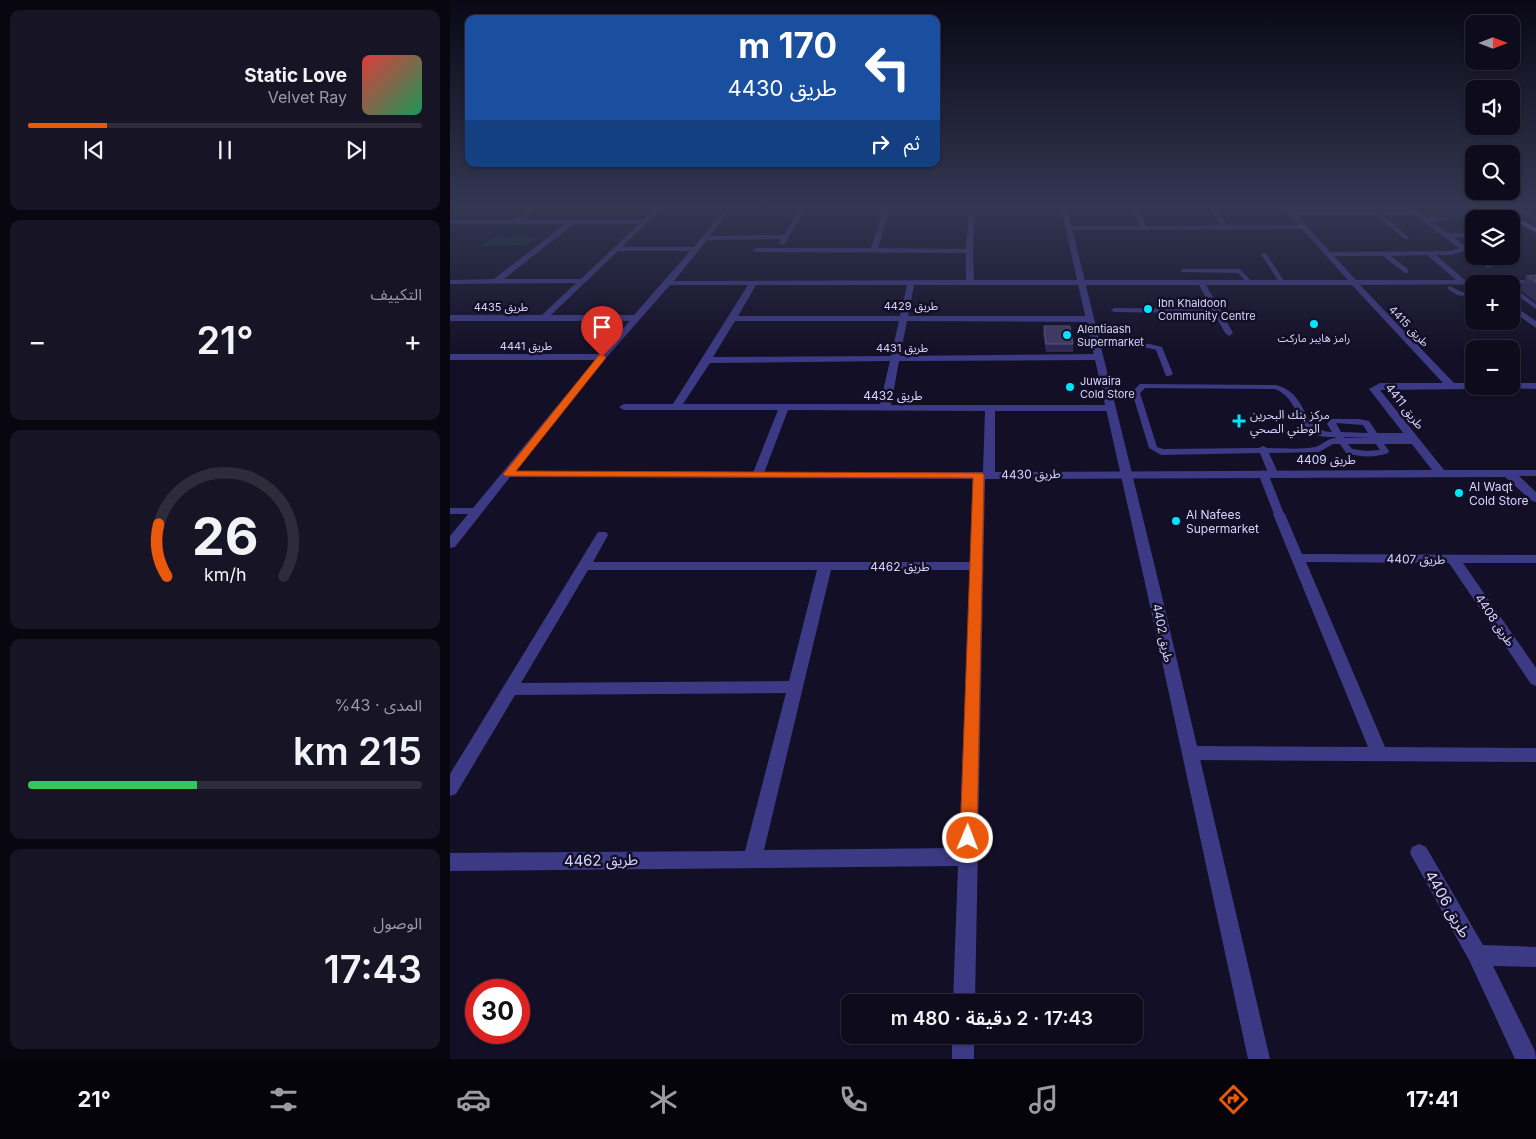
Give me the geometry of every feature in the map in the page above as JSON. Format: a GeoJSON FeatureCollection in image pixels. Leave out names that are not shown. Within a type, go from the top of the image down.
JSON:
{"type":"FeatureCollection","features":[{"type":"Feature","properties":{"kind":"street"},"geometry":{"type":"LineString","coordinates":[[497,281],[527,257]]}},
{"type":"Feature","properties":{"kind":"street","name":"طريق 4435"},"geometry":{"type":"LineString","coordinates":[[450,318],[544,318],[606,257]]}},
{"type":"Feature","properties":{"kind":"street"},"geometry":{"type":"LineString","coordinates":[[450,544],[602,357],[668,283],[688,257]]}},
{"type":"Feature","properties":{"kind":"street"},"geometry":{"type":"LineString","coordinates":[[969,257],[970,283]]}},
{"type":"Feature","properties":{"kind":"street","name":"طريق 4402"},"geometry":{"type":"LineString","coordinates":[[1076,257],[1259,1059]]}},
{"type":"Feature","properties":{"kind":"street","name":"طريق 4415"},"geometry":{"type":"LineString","coordinates":[[1333,257],[1351,281],[1451,386]]}},
{"type":"Feature","properties":{"kind":"street"},"geometry":{"type":"LineString","coordinates":[[1389,257],[1405,271]]}},
{"type":"Feature","properties":{"kind":"street"},"geometry":{"type":"LineString","coordinates":[[1433,257],[1464,282]]}},
{"type":"Feature","properties":{"kind":"street"},"geometry":{"type":"LineString","coordinates":[[450,282],[582,281]]}},
{"type":"Feature","properties":{"kind":"street"},"geometry":{"type":"LineString","coordinates":[[885,407],[911,282]]}},
{"type":"Feature","properties":{"kind":"street"},"geometry":{"type":"LineString","coordinates":[[1200,282],[1229,333]]}},
{"type":"Feature","properties":{"kind":"street"},"geometry":{"type":"LineString","coordinates":[[668,283],[1464,282]]}},
{"type":"Feature","properties":{"kind":"street"},"geometry":{"type":"LineString","coordinates":[[676,407],[753,284]]}},
{"type":"Feature","properties":{"kind":"street"},"geometry":{"type":"LineString","coordinates":[[1520,285],[1536,286]]}},
{"type":"Feature","properties":{"kind":"street"},"geometry":{"type":"LineString","coordinates":[[1520,313],[1536,325]]}},
{"type":"Feature","properties":{"kind":"street"},"geometry":{"type":"LineString","coordinates":[[544,318],[636,318]]}},
{"type":"Feature","properties":{"kind":"street","name":"طريق 4429"},"geometry":{"type":"LineString","coordinates":[[731,318],[1090,319]]}},
{"type":"Feature","properties":{"kind":"street","name":"طريق 4431"},"geometry":{"type":"LineString","coordinates":[[707,360],[895,360],[1097,352]]}},
{"type":"Feature","properties":{"kind":"street","name":"طريق 4441"},"geometry":{"type":"LineString","coordinates":[[450,357],[602,357]]}},
{"type":"Feature","properties":{"kind":"street","name":"طريق 4411"},"geometry":{"type":"LineString","coordinates":[[1440,472],[1374,390],[1375,388],[1465,386]]}},
{"type":"Feature","properties":{"kind":"street"},"geometry":{"type":"LineString","coordinates":[[1520,386],[1536,386]]}},
{"type":"Feature","properties":{"kind":"street","name":"طريق 4432"},"geometry":{"type":"LineString","coordinates":[[624,407],[1110,408]]}},
{"type":"Feature","properties":{"kind":"street"},"geometry":{"type":"LineString","coordinates":[[757,476],[784,407]]}},
{"type":"Feature","properties":{"kind":"street"},"geometry":{"type":"LineString","coordinates":[[964,994],[975,566],[990,407]]}},
{"type":"Feature","properties":{"kind":"street"},"geometry":{"type":"LineString","coordinates":[[1524,471],[1535,496]]}},
{"type":"Feature","properties":{"kind":"street","name":"طريق 4409"},"geometry":{"type":"LineString","coordinates":[[1126,473],[1524,471]]}},
{"type":"Feature","properties":{"kind":"street","name":"طريق 4430"},"geometry":{"type":"LineString","coordinates":[[508,474],[757,476],[1126,473]]}},
{"type":"Feature","properties":{"kind":"street"},"geometry":{"type":"LineString","coordinates":[[1279,514],[1379,754]]}},
{"type":"Feature","properties":{"kind":"street"},"geometry":{"type":"LineString","coordinates":[[450,789],[602,535]]}},
{"type":"Feature","properties":{"kind":"street","name":"طريق 4407"},"geometry":{"type":"LineString","coordinates":[[1297,558],[1536,559]]}},
{"type":"Feature","properties":{"kind":"street","name":"طريق 4408"},"geometry":{"type":"LineString","coordinates":[[1454,560],[1536,680]]}},
{"type":"Feature","properties":{"kind":"street","name":"طريق 4462"},"geometry":{"type":"LineString","coordinates":[[584,566],[975,566]]}},
{"type":"Feature","properties":{"kind":"street"},"geometry":{"type":"LineString","coordinates":[[753,858],[825,566]]}},
{"type":"Feature","properties":{"kind":"street"},"geometry":{"type":"LineString","coordinates":[[511,689],[794,687]]}},
{"type":"Feature","properties":{"kind":"street"},"geometry":{"type":"LineString","coordinates":[[1190,753],[1536,755]]}},
{"type":"Feature","properties":{"kind":"street","name":"طريق 4406"},"geometry":{"type":"LineString","coordinates":[[1419,853],[1476,954],[1527,1059]]}},
{"type":"Feature","properties":{"kind":"street","name":"طريق 4462"},"geometry":{"type":"LineString","coordinates":[[450,862],[968,857]]}},
{"type":"Feature","properties":{"kind":"street"},"geometry":{"type":"LineString","coordinates":[[1476,954],[1536,957]]}},
{"type":"Feature","properties":{"kind":"street"},"geometry":{"type":"LineString","coordinates":[[963,1044],[963,1059]]}},
{"type":"Feature","properties":{"kind":"lane"},"geometry":{"type":"LineString","coordinates":[[1266,257],[1281,282]]}},
{"type":"Feature","properties":{"kind":"lane"},"geometry":{"type":"LineString","coordinates":[[1183,271],[1240,271],[1249,282]]}},
{"type":"Feature","properties":{"kind":"lane"},"geometry":{"type":"LineString","coordinates":[[1450,288],[1460,294],[1465,294]]}},
{"type":"Feature","properties":{"kind":"lane"},"geometry":{"type":"LineString","coordinates":[[1520,294],[1536,307]]}},
{"type":"Feature","properties":{"kind":"lane"},"geometry":{"type":"LineString","coordinates":[[1114,310],[1189,311],[1192,309],[1214,309]]}},
{"type":"Feature","properties":{"kind":"lane"},"geometry":{"type":"LineString","coordinates":[[1189,311],[1194,316],[1219,317]]}},
{"type":"Feature","properties":{"kind":"lane"},"geometry":{"type":"LineString","coordinates":[[1097,352],[1150,346],[1159,349],[1169,374]]}},
{"type":"Feature","properties":{"kind":"lane"},"geometry":{"type":"LineString","coordinates":[[1340,438],[1314,450],[1157,451],[1153,448],[1136,392],[1143,386],[1281,387],[1290,392],[1314,431],[1323,435],[1340,438],[1413,439]]}},
{"type":"Feature","properties":{"kind":"lane"},"geometry":{"type":"LineString","coordinates":[[1333,421],[1364,422],[1378,439],[1386,450],[1384,452],[1357,453],[1347,449],[1331,424],[1333,421]]}},
{"type":"Feature","properties":{"kind":"lane"},"geometry":{"type":"LineString","coordinates":[[1263,450],[1279,514]]}},
{"type":"Feature","properties":{"kind":"lane"},"geometry":{"type":"LineString","coordinates":[[450,511],[477,511]]}},
{"type":"Feature","properties":{"kind":"building"},"geometry":{"type":"Polygon","coordinates":[[[1536,275],[1536,283],[1526,276],[1536,275]]]}},
{"type":"Feature","properties":{"kind":"building"},"geometry":{"type":"Polygon","coordinates":[[[1044,326],[1070,326],[1073,344],[1046,344],[1044,326]]]}},
{"type":"Feature","properties":{"kind":"place","name":"Ibn Khaldoon Community Centre"},"geometry":{"type":"Point","coordinates":[1148,309]}},
{"type":"Feature","properties":{"kind":"place","name":"رامز هايبر ماركت"},"geometry":{"type":"Point","coordinates":[1314,324]}},
{"type":"Feature","properties":{"kind":"place","name":"Alentiaash Supermarket"},"geometry":{"type":"Point","coordinates":[1067,335]}},
{"type":"Feature","properties":{"kind":"place","name":"Juwaira Cold Store"},"geometry":{"type":"Point","coordinates":[1070,387]}},
{"type":"Feature","properties":{"kind":"place","name":"مركز بنك البحرين الوطني الصحي"},"geometry":{"type":"Point","coordinates":[1239,421]}},
{"type":"Feature","properties":{"kind":"place","name":"Al Waqt Cold Store"},"geometry":{"type":"Point","coordinates":[1459,493]}},
{"type":"Feature","properties":{"kind":"place","name":"Al Nafees Supermarket"},"geometry":{"type":"Point","coordinates":[1176,521]}},
{"type":"Feature","properties":{"kind":"route"},"geometry":{"type":"LineString","coordinates":[[602,357],[508,474],[979,475],[968,838]]}}]}
